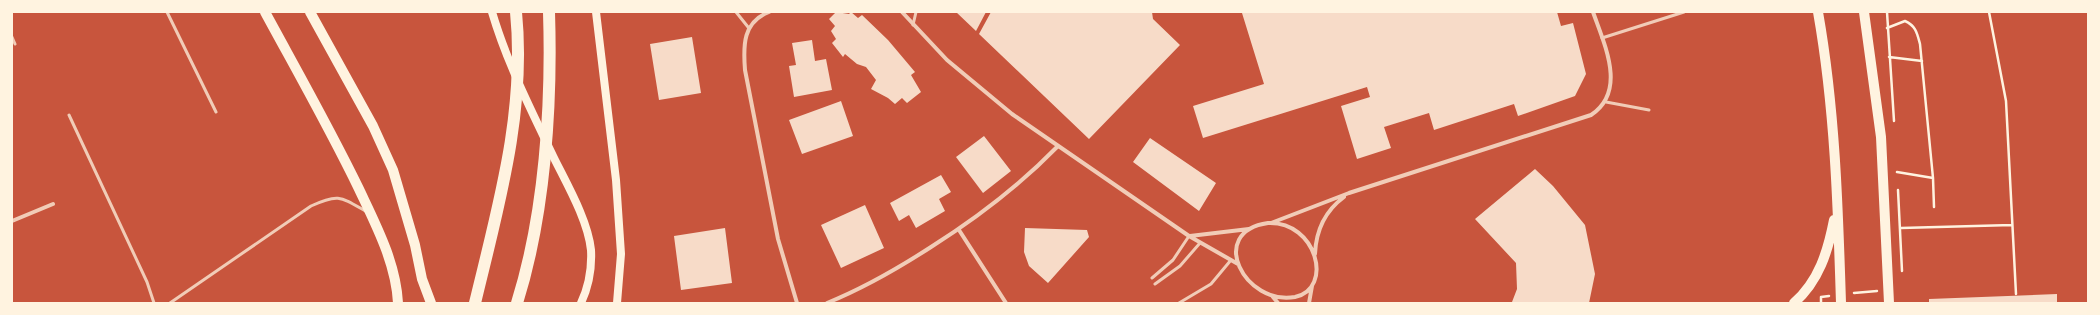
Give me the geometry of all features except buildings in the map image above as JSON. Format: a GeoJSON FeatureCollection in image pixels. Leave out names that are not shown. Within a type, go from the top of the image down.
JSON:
{"type":"FeatureCollection","features":[{"type":"Feature","properties":{"kind":"highway"},"geometry":{"type":"LineString","coordinates":[[475,303],[502,193],[517,107],[518,28],[516,12]]}},
{"type":"Feature","properties":{"kind":"highway"},"geometry":{"type":"LineString","coordinates":[[517,303],[532,236],[541,183],[547,116],[550,45],[549,12]]}},
{"type":"Feature","properties":{"kind":"main road"},"geometry":{"type":"LineString","coordinates":[[266,12],[335,140],[372,215],[393,270],[398,303]]}},
{"type":"Feature","properties":{"kind":"main road"},"geometry":{"type":"LineString","coordinates":[[310,12],[374,126],[393,170],[413,237],[422,279],[431,303]]}},
{"type":"Feature","properties":{"kind":"main road"},"geometry":{"type":"LineString","coordinates":[[492,12],[527,103],[576,204],[591,249],[589,283],[581,303]]}},
{"type":"Feature","properties":{"kind":"main road"},"geometry":{"type":"LineString","coordinates":[[596,12],[616,180],[620,254],[617,303]]}},
{"type":"Feature","properties":{"kind":"main road"},"geometry":{"type":"LineString","coordinates":[[1818,12],[1829,87],[1837,186],[1841,299]]}},
{"type":"Feature","properties":{"kind":"main road"},"geometry":{"type":"LineString","coordinates":[[1866,15],[1881,138],[1889,303]]}},
{"type":"Feature","properties":{"kind":"main road"},"geometry":{"type":"LineString","coordinates":[[1794,303],[1817,276],[1824,259],[1834,219],[1837,186]]}},
{"type":"Feature","properties":{"kind":"street"},"geometry":{"type":"LineString","coordinates":[[769,12],[761,15],[748,28],[744,45],[745,70],[778,239],[797,303]]}},
{"type":"Feature","properties":{"kind":"street"},"geometry":{"type":"LineString","coordinates":[[902,12],[947,60],[976,85],[1057,147],[1189,236],[1238,264],[1254,286],[1273,297],[1278,303]]}},
{"type":"Feature","properties":{"kind":"street"},"geometry":{"type":"LineString","coordinates":[[1271,223],[1349,193],[1591,115],[1606,102],[1612,80],[1602,38],[1593,12]]}},
{"type":"Feature","properties":{"kind":"street"},"geometry":{"type":"LineString","coordinates":[[827,303],[878,280],[959,230],[1014,188],[1057,147]]}},
{"type":"Feature","properties":{"kind":"street"},"geometry":{"type":"LineString","coordinates":[[1309,303],[1316,270],[1315,258],[1317,235],[1324,218],[1332,206],[1349,193]]}},
{"type":"Feature","properties":{"kind":"street"},"geometry":{"type":"LineString","coordinates":[[12,221],[54,204]]}},
{"type":"Feature","properties":{"kind":"street"},"geometry":{"type":"LineString","coordinates":[[1238,264],[1236,253],[1237,242],[1242,234],[1259,224],[1271,223],[1284,224],[1300,233],[1310,245],[1315,258]]}},
{"type":"Feature","properties":{"kind":"street"},"geometry":{"type":"LineString","coordinates":[[1189,236],[1249,229]]}},
{"type":"Feature","properties":{"kind":"street"},"geometry":{"type":"LineString","coordinates":[[959,230],[1006,303]]}},
{"type":"Feature","properties":{"kind":"street"},"geometry":{"type":"LineString","coordinates":[[1273,297],[1299,296],[1313,283]]}},
{"type":"Feature","properties":{"kind":"lane"},"geometry":{"type":"LineString","coordinates":[[167,12],[216,112]]}},
{"type":"Feature","properties":{"kind":"lane"},"geometry":{"type":"LineString","coordinates":[[736,12],[748,28]]}},
{"type":"Feature","properties":{"kind":"lane"},"geometry":{"type":"LineString","coordinates":[[914,25],[916,12]]}},
{"type":"Feature","properties":{"kind":"lane"},"geometry":{"type":"LineString","coordinates":[[1602,38],[1684,12]]}},
{"type":"Feature","properties":{"kind":"lane"},"geometry":{"type":"LineString","coordinates":[[12,37],[15,44]]}},
{"type":"Feature","properties":{"kind":"lane"},"geometry":{"type":"LineString","coordinates":[[1606,102],[1649,110]]}},
{"type":"Feature","properties":{"kind":"lane"},"geometry":{"type":"LineString","coordinates":[[69,115],[147,282],[154,303]]}},
{"type":"Feature","properties":{"kind":"lane"},"geometry":{"type":"LineString","coordinates":[[170,303],[311,206],[339,197],[372,215]]}},
{"type":"Feature","properties":{"kind":"lane"},"geometry":{"type":"LineString","coordinates":[[1152,278],[1173,260],[1189,236]]}},
{"type":"Feature","properties":{"kind":"lane"},"geometry":{"type":"LineString","coordinates":[[1155,284],[1180,266],[1200,242]]}},
{"type":"Feature","properties":{"kind":"lane"},"geometry":{"type":"LineString","coordinates":[[1179,303],[1211,284],[1231,260]]}},
{"type":"Feature","properties":{"kind":"path"},"geometry":{"type":"LineString","coordinates":[[1989,12],[2006,101],[2016,294]]}},
{"type":"Feature","properties":{"kind":"path"},"geometry":{"type":"LineString","coordinates":[[1887,28],[1905,21],[1911,24],[1916,30],[1920,44],[1934,178],[1934,207]]}},
{"type":"Feature","properties":{"kind":"path"},"geometry":{"type":"LineString","coordinates":[[1889,57],[1922,61]]}},
{"type":"Feature","properties":{"kind":"path"},"geometry":{"type":"LineString","coordinates":[[1897,172],[1934,178]]}},
{"type":"Feature","properties":{"kind":"path"},"geometry":{"type":"LineString","coordinates":[[1886,228],[2012,224]]}},
{"type":"Feature","properties":{"kind":"path"},"geometry":{"type":"LineString","coordinates":[[1822,297],[1841,299],[1889,290]]}}]}
